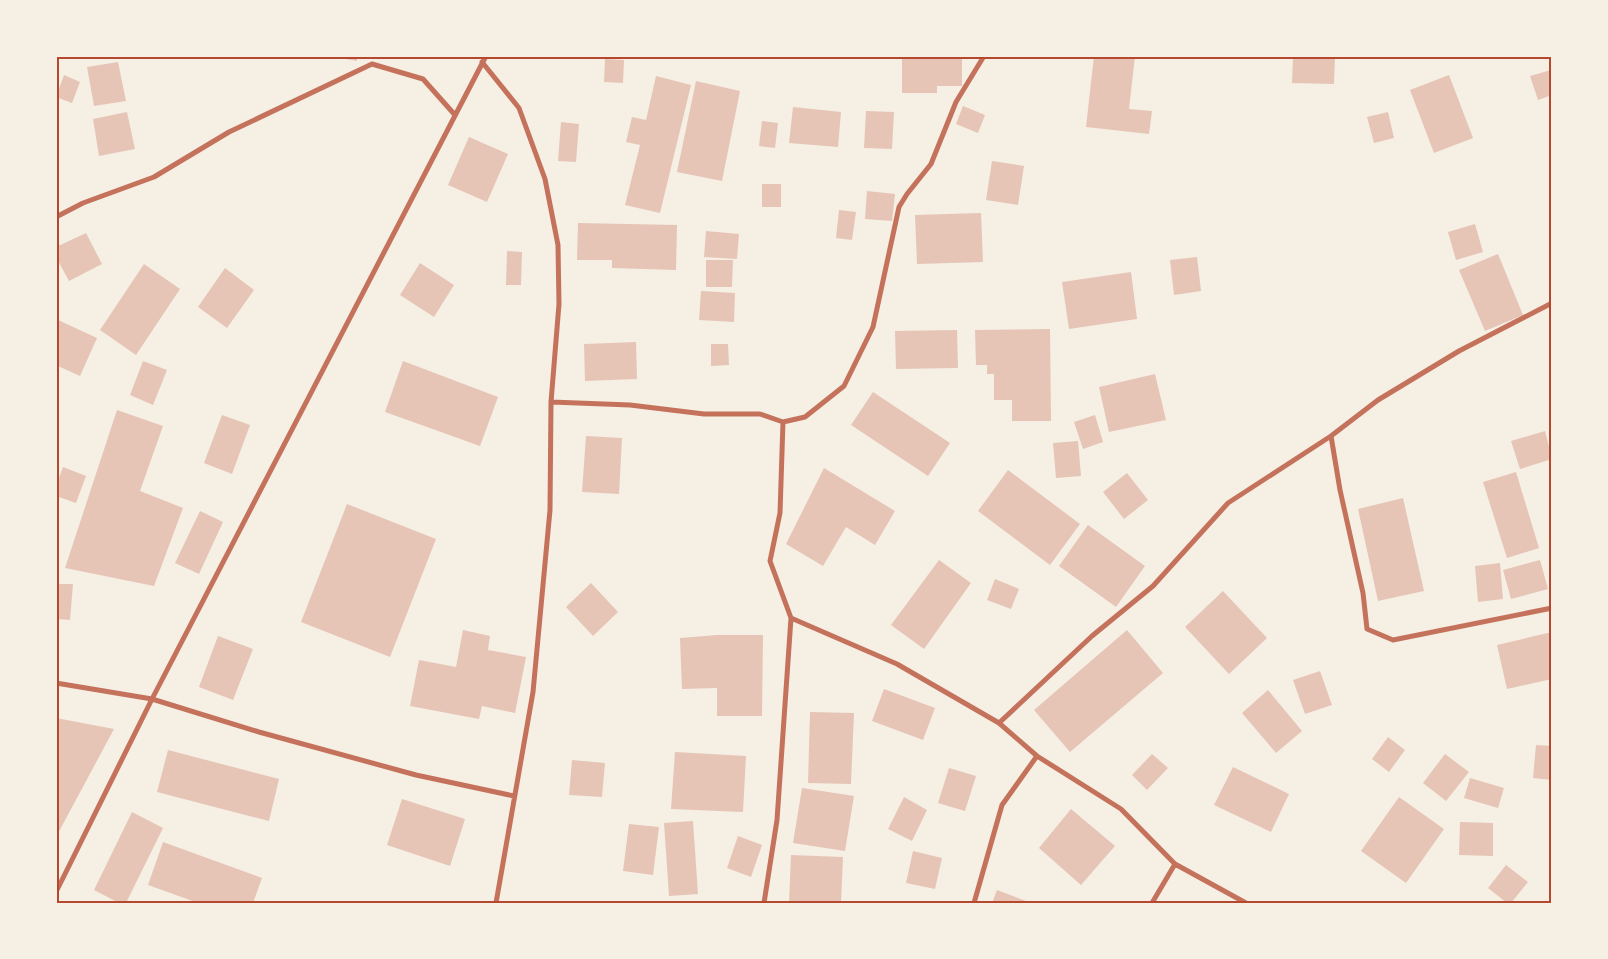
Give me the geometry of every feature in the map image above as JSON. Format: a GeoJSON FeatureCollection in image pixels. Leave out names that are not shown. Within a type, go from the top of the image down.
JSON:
{"type":"FeatureCollection","features":[{"type":"Feature","properties":{"kind":"street"},"geometry":{"type":"LineString","coordinates":[[551,402],[630,405],[704,414],[760,414],[783,422],[805,417],[844,386],[873,327],[899,207],[931,164],[956,102],[984,56]]}},
{"type":"Feature","properties":{"kind":"street"},"geometry":{"type":"LineString","coordinates":[[56,892],[152,699],[484,59],[519,108],[545,179],[558,245],[560,304],[551,402],[550,510],[533,692],[496,903]]}},
{"type":"Feature","properties":{"kind":"street"},"geometry":{"type":"LineString","coordinates":[[56,217],[83,204],[154,177],[230,132],[372,64],[423,79],[455,116]]}},
{"type":"Feature","properties":{"kind":"street"},"geometry":{"type":"LineString","coordinates":[[999,723],[1092,636],[1153,586],[1228,503],[1331,436],[1378,400],[1459,351],[1552,303]]}},
{"type":"Feature","properties":{"kind":"street"},"geometry":{"type":"LineString","coordinates":[[764,903],[776,820],[791,618],[770,561],[780,512],[783,422]]}},
{"type":"Feature","properties":{"kind":"street"},"geometry":{"type":"LineString","coordinates":[[1331,436],[1340,490],[1363,593],[1367,629],[1393,640],[1552,608]]}},
{"type":"Feature","properties":{"kind":"street"},"geometry":{"type":"LineString","coordinates":[[791,618],[897,664],[999,723],[1037,756],[1121,809],[1175,864],[1246,903]]}},
{"type":"Feature","properties":{"kind":"street"},"geometry":{"type":"LineString","coordinates":[[56,683],[152,699],[259,732],[416,775],[514,796]]}},
{"type":"Feature","properties":{"kind":"street"},"geometry":{"type":"LineString","coordinates":[[974,903],[1002,805],[1037,756]]}},
{"type":"Feature","properties":{"kind":"street"},"geometry":{"type":"LineString","coordinates":[[1152,903],[1175,864]]}},
{"type":"Feature","properties":{"kind":"building"},"geometry":{"type":"Polygon","coordinates":[[[329,56],[357,56],[357,61],[329,56]]]}},
{"type":"Feature","properties":{"kind":"building"},"geometry":{"type":"Polygon","coordinates":[[[902,56],[962,56],[962,86],[937,86],[937,93],[902,93],[902,56]]]}},
{"type":"Feature","properties":{"kind":"building"},"geometry":{"type":"Polygon","coordinates":[[[1094,56],[1135,56],[1129,109],[1152,111],[1149,134],[1086,127],[1094,56]]]}},
{"type":"Feature","properties":{"kind":"building"},"geometry":{"type":"Polygon","coordinates":[[[1293,56],[1335,56],[1334,84],[1292,83],[1293,56]]]}},
{"type":"Feature","properties":{"kind":"building"},"geometry":{"type":"Polygon","coordinates":[[[605,59],[624,60],[623,83],[604,82],[605,59]]]}},
{"type":"Feature","properties":{"kind":"building"},"geometry":{"type":"Polygon","coordinates":[[[118,62],[126,101],[94,106],[87,67],[118,62]]]}},
{"type":"Feature","properties":{"kind":"building"},"geometry":{"type":"Polygon","coordinates":[[[1551,70],[1552,95],[1538,100],[1530,76],[1551,70]]]}},
{"type":"Feature","properties":{"kind":"building"},"geometry":{"type":"Polygon","coordinates":[[[64,75],[80,82],[72,103],[56,97],[64,75]]]}},
{"type":"Feature","properties":{"kind":"building"},"geometry":{"type":"Polygon","coordinates":[[[1449,75],[1473,138],[1434,153],[1410,90],[1449,75]]]}},
{"type":"Feature","properties":{"kind":"building"},"geometry":{"type":"Polygon","coordinates":[[[656,76],[691,85],[660,213],[625,205],[640,145],[626,142],[632,117],[646,120],[656,76]]]}},
{"type":"Feature","properties":{"kind":"building"},"geometry":{"type":"Polygon","coordinates":[[[696,81],[740,91],[722,181],[677,172],[696,81]]]}},
{"type":"Feature","properties":{"kind":"building"},"geometry":{"type":"Polygon","coordinates":[[[963,106],[985,115],[978,133],[956,124],[963,106]]]}},
{"type":"Feature","properties":{"kind":"building"},"geometry":{"type":"Polygon","coordinates":[[[793,107],[841,112],[838,147],[789,143],[793,107]]]}},
{"type":"Feature","properties":{"kind":"building"},"geometry":{"type":"Polygon","coordinates":[[[866,111],[894,112],[892,149],[864,148],[866,111]]]}},
{"type":"Feature","properties":{"kind":"building"},"geometry":{"type":"Polygon","coordinates":[[[127,112],[135,149],[99,156],[93,119],[127,112]]]}},
{"type":"Feature","properties":{"kind":"building"},"geometry":{"type":"Polygon","coordinates":[[[1388,112],[1394,138],[1374,143],[1367,117],[1388,112]]]}},
{"type":"Feature","properties":{"kind":"building"},"geometry":{"type":"Polygon","coordinates":[[[762,121],[778,123],[775,148],[759,146],[762,121]]]}},
{"type":"Feature","properties":{"kind":"building"},"geometry":{"type":"Polygon","coordinates":[[[561,122],[579,124],[576,162],[558,161],[561,122]]]}},
{"type":"Feature","properties":{"kind":"building"},"geometry":{"type":"Polygon","coordinates":[[[469,137],[508,154],[487,202],[448,185],[469,137]]]}},
{"type":"Feature","properties":{"kind":"building"},"geometry":{"type":"Polygon","coordinates":[[[992,161],[1024,166],[1018,205],[986,200],[992,161]]]}},
{"type":"Feature","properties":{"kind":"building"},"geometry":{"type":"Polygon","coordinates":[[[762,184],[781,184],[781,207],[762,207],[762,184]]]}},
{"type":"Feature","properties":{"kind":"building"},"geometry":{"type":"Polygon","coordinates":[[[867,191],[895,194],[892,221],[865,219],[867,191]]]}},
{"type":"Feature","properties":{"kind":"building"},"geometry":{"type":"Polygon","coordinates":[[[839,210],[856,212],[852,240],[836,238],[839,210]]]}},
{"type":"Feature","properties":{"kind":"building"},"geometry":{"type":"Polygon","coordinates":[[[981,213],[983,262],[917,264],[915,215],[981,213]]]}},
{"type":"Feature","properties":{"kind":"building"},"geometry":{"type":"Polygon","coordinates":[[[578,223],[677,225],[676,270],[612,268],[612,260],[577,260],[578,223]]]}},
{"type":"Feature","properties":{"kind":"building"},"geometry":{"type":"Polygon","coordinates":[[[1475,224],[1483,252],[1456,260],[1448,232],[1475,224]]]}},
{"type":"Feature","properties":{"kind":"building"},"geometry":{"type":"Polygon","coordinates":[[[706,231],[739,234],[737,259],[704,257],[706,231]]]}},
{"type":"Feature","properties":{"kind":"building"},"geometry":{"type":"Polygon","coordinates":[[[86,233],[102,264],[69,281],[56,257],[56,247],[86,233]]]}},
{"type":"Feature","properties":{"kind":"building"},"geometry":{"type":"Polygon","coordinates":[[[507,251],[522,252],[521,285],[506,285],[507,251]]]}},
{"type":"Feature","properties":{"kind":"building"},"geometry":{"type":"Polygon","coordinates":[[[1498,254],[1523,315],[1485,331],[1459,270],[1498,254]]]}},
{"type":"Feature","properties":{"kind":"building"},"geometry":{"type":"Polygon","coordinates":[[[1197,257],[1201,291],[1174,295],[1170,260],[1197,257]]]}},
{"type":"Feature","properties":{"kind":"building"},"geometry":{"type":"Polygon","coordinates":[[[706,260],[733,260],[732,287],[706,287],[706,260]]]}},
{"type":"Feature","properties":{"kind":"building"},"geometry":{"type":"Polygon","coordinates":[[[420,263],[454,285],[434,317],[400,295],[420,263]]]}},
{"type":"Feature","properties":{"kind":"building"},"geometry":{"type":"Polygon","coordinates":[[[144,264],[180,289],[136,355],[100,330],[144,264]]]}},
{"type":"Feature","properties":{"kind":"building"},"geometry":{"type":"Polygon","coordinates":[[[225,268],[254,290],[227,328],[198,307],[225,268]]]}},
{"type":"Feature","properties":{"kind":"building"},"geometry":{"type":"Polygon","coordinates":[[[1131,272],[1137,319],[1069,329],[1062,282],[1131,272]]]}},
{"type":"Feature","properties":{"kind":"building"},"geometry":{"type":"Polygon","coordinates":[[[701,291],[735,293],[734,322],[699,320],[701,291]]]}},
{"type":"Feature","properties":{"kind":"building"},"geometry":{"type":"Polygon","coordinates":[[[56,319],[97,338],[80,376],[56,365],[56,319]]]}},
{"type":"Feature","properties":{"kind":"building"},"geometry":{"type":"Polygon","coordinates":[[[1050,329],[1051,421],[1012,421],[1012,400],[994,400],[994,374],[987,374],[987,365],[976,365],[975,330],[1050,329]]]}},
{"type":"Feature","properties":{"kind":"building"},"geometry":{"type":"Polygon","coordinates":[[[957,330],[958,368],[896,369],[895,331],[957,330]]]}},
{"type":"Feature","properties":{"kind":"building"},"geometry":{"type":"Polygon","coordinates":[[[636,342],[637,379],[585,381],[584,344],[636,342]]]}},
{"type":"Feature","properties":{"kind":"building"},"geometry":{"type":"Polygon","coordinates":[[[711,344],[728,344],[729,365],[711,366],[711,344]]]}},
{"type":"Feature","properties":{"kind":"building"},"geometry":{"type":"Polygon","coordinates":[[[143,361],[167,370],[153,405],[130,395],[143,361]]]}},
{"type":"Feature","properties":{"kind":"building"},"geometry":{"type":"Polygon","coordinates":[[[403,361],[498,397],[480,446],[385,412],[403,361]]]}},
{"type":"Feature","properties":{"kind":"building"},"geometry":{"type":"Polygon","coordinates":[[[1155,374],[1166,420],[1109,432],[1099,387],[1155,374]]]}},
{"type":"Feature","properties":{"kind":"building"},"geometry":{"type":"Polygon","coordinates":[[[873,392],[950,443],[928,476],[851,425],[873,392]]]}},
{"type":"Feature","properties":{"kind":"building"},"geometry":{"type":"Polygon","coordinates":[[[117,410],[163,426],[140,491],[183,508],[154,586],[65,568],[117,410]]]}},
{"type":"Feature","properties":{"kind":"building"},"geometry":{"type":"Polygon","coordinates":[[[222,415],[250,425],[232,474],[204,463],[222,415]]]}},
{"type":"Feature","properties":{"kind":"building"},"geometry":{"type":"Polygon","coordinates":[[[1095,415],[1103,442],[1083,449],[1074,422],[1095,415]]]}},
{"type":"Feature","properties":{"kind":"building"},"geometry":{"type":"Polygon","coordinates":[[[1545,431],[1552,459],[1520,469],[1511,441],[1545,431]]]}},
{"type":"Feature","properties":{"kind":"building"},"geometry":{"type":"Polygon","coordinates":[[[586,436],[622,438],[619,494],[582,492],[586,436]]]}},
{"type":"Feature","properties":{"kind":"building"},"geometry":{"type":"Polygon","coordinates":[[[1078,441],[1081,476],[1056,478],[1053,443],[1078,441]]]}},
{"type":"Feature","properties":{"kind":"building"},"geometry":{"type":"Polygon","coordinates":[[[63,467],[86,476],[76,503],[56,496],[56,486],[63,467]]]}},
{"type":"Feature","properties":{"kind":"building"},"geometry":{"type":"Polygon","coordinates":[[[824,468],[895,511],[875,545],[846,527],[823,566],[786,544],[824,468]]]}},
{"type":"Feature","properties":{"kind":"building"},"geometry":{"type":"Polygon","coordinates":[[[1008,470],[1080,524],[1050,565],[978,511],[1008,470]]]}},
{"type":"Feature","properties":{"kind":"building"},"geometry":{"type":"Polygon","coordinates":[[[1516,472],[1539,548],[1507,558],[1483,482],[1516,472]]]}},
{"type":"Feature","properties":{"kind":"building"},"geometry":{"type":"Polygon","coordinates":[[[1127,473],[1148,500],[1124,519],[1103,492],[1127,473]]]}},
{"type":"Feature","properties":{"kind":"building"},"geometry":{"type":"Polygon","coordinates":[[[1403,498],[1424,591],[1378,601],[1358,509],[1403,498]]]}},
{"type":"Feature","properties":{"kind":"building"},"geometry":{"type":"Polygon","coordinates":[[[347,504],[436,539],[390,657],[301,622],[347,504]]]}},
{"type":"Feature","properties":{"kind":"building"},"geometry":{"type":"Polygon","coordinates":[[[200,511],[223,522],[199,574],[175,563],[200,511]]]}},
{"type":"Feature","properties":{"kind":"building"},"geometry":{"type":"Polygon","coordinates":[[[1088,525],[1145,566],[1116,607],[1059,566],[1088,525]]]}},
{"type":"Feature","properties":{"kind":"building"},"geometry":{"type":"Polygon","coordinates":[[[939,560],[971,583],[924,649],[891,625],[939,560]]]}},
{"type":"Feature","properties":{"kind":"building"},"geometry":{"type":"Polygon","coordinates":[[[1540,560],[1548,589],[1511,599],[1503,570],[1540,560]]]}},
{"type":"Feature","properties":{"kind":"building"},"geometry":{"type":"Polygon","coordinates":[[[1500,563],[1503,599],[1478,602],[1475,566],[1500,563]]]}},
{"type":"Feature","properties":{"kind":"building"},"geometry":{"type":"Polygon","coordinates":[[[995,579],[1019,589],[1011,609],[987,600],[995,579]]]}},
{"type":"Feature","properties":{"kind":"building"},"geometry":{"type":"Polygon","coordinates":[[[591,583],[618,612],[593,636],[566,607],[591,583]]]}},
{"type":"Feature","properties":{"kind":"building"},"geometry":{"type":"Polygon","coordinates":[[[56,584],[73,584],[70,620],[56,619],[56,584]]]}},
{"type":"Feature","properties":{"kind":"building"},"geometry":{"type":"Polygon","coordinates":[[[1223,591],[1267,638],[1229,674],[1185,627],[1223,591]]]}},
{"type":"Feature","properties":{"kind":"building"},"geometry":{"type":"Polygon","coordinates":[[[463,630],[490,636],[488,650],[526,657],[515,713],[482,706],[479,719],[410,706],[419,660],[456,667],[463,630]]]}},
{"type":"Feature","properties":{"kind":"building"},"geometry":{"type":"Polygon","coordinates":[[[1127,630],[1163,673],[1070,752],[1034,710],[1127,630]]]}},
{"type":"Feature","properties":{"kind":"building"},"geometry":{"type":"Polygon","coordinates":[[[1552,632],[1552,679],[1507,689],[1497,645],[1552,632]]]}},
{"type":"Feature","properties":{"kind":"building"},"geometry":{"type":"Polygon","coordinates":[[[717,635],[763,635],[762,716],[717,716],[717,688],[682,689],[680,638],[717,635]]]}},
{"type":"Feature","properties":{"kind":"building"},"geometry":{"type":"Polygon","coordinates":[[[218,636],[253,649],[233,700],[199,687],[218,636]]]}},
{"type":"Feature","properties":{"kind":"building"},"geometry":{"type":"Polygon","coordinates":[[[1320,671],[1332,705],[1305,714],[1293,680],[1320,671]]]}},
{"type":"Feature","properties":{"kind":"building"},"geometry":{"type":"Polygon","coordinates":[[[884,689],[935,708],[923,740],[872,721],[884,689]]]}},
{"type":"Feature","properties":{"kind":"building"},"geometry":{"type":"Polygon","coordinates":[[[1268,690],[1302,731],[1276,753],[1242,713],[1268,690]]]}},
{"type":"Feature","properties":{"kind":"building"},"geometry":{"type":"Polygon","coordinates":[[[810,712],[854,713],[851,784],[808,783],[810,712]]]}},
{"type":"Feature","properties":{"kind":"building"},"geometry":{"type":"Polygon","coordinates":[[[56,718],[114,729],[56,837],[56,718]]]}},
{"type":"Feature","properties":{"kind":"building"},"geometry":{"type":"Polygon","coordinates":[[[1388,737],[1405,750],[1389,772],[1372,759],[1388,737]]]}},
{"type":"Feature","properties":{"kind":"building"},"geometry":{"type":"Polygon","coordinates":[[[1536,745],[1552,746],[1552,780],[1533,778],[1536,745]]]}},
{"type":"Feature","properties":{"kind":"building"},"geometry":{"type":"Polygon","coordinates":[[[168,750],[279,779],[269,821],[157,792],[168,750]]]}},
{"type":"Feature","properties":{"kind":"building"},"geometry":{"type":"Polygon","coordinates":[[[675,752],[746,756],[743,812],[671,809],[675,752]]]}},
{"type":"Feature","properties":{"kind":"building"},"geometry":{"type":"Polygon","coordinates":[[[1152,754],[1168,768],[1147,790],[1132,775],[1152,754]]]}},
{"type":"Feature","properties":{"kind":"building"},"geometry":{"type":"Polygon","coordinates":[[[1445,754],[1469,772],[1446,801],[1423,783],[1445,754]]]}},
{"type":"Feature","properties":{"kind":"building"},"geometry":{"type":"Polygon","coordinates":[[[572,760],[605,763],[602,797],[569,795],[572,760]]]}},
{"type":"Feature","properties":{"kind":"building"},"geometry":{"type":"Polygon","coordinates":[[[1233,767],[1289,794],[1271,832],[1214,805],[1233,767]]]}},
{"type":"Feature","properties":{"kind":"building"},"geometry":{"type":"Polygon","coordinates":[[[949,768],[976,776],[965,811],[938,803],[949,768]]]}},
{"type":"Feature","properties":{"kind":"building"},"geometry":{"type":"Polygon","coordinates":[[[1470,778],[1504,788],[1498,808],[1464,798],[1470,778]]]}},
{"type":"Feature","properties":{"kind":"building"},"geometry":{"type":"Polygon","coordinates":[[[802,788],[854,796],[845,851],[793,843],[802,788]]]}},
{"type":"Feature","properties":{"kind":"building"},"geometry":{"type":"Polygon","coordinates":[[[904,797],[927,810],[912,841],[888,829],[904,797]]]}},
{"type":"Feature","properties":{"kind":"building"},"geometry":{"type":"Polygon","coordinates":[[[1399,797],[1444,829],[1406,883],[1361,851],[1399,797]]]}},
{"type":"Feature","properties":{"kind":"building"},"geometry":{"type":"Polygon","coordinates":[[[402,799],[465,819],[450,866],[387,845],[402,799]]]}},
{"type":"Feature","properties":{"kind":"building"},"geometry":{"type":"Polygon","coordinates":[[[1071,809],[1115,846],[1081,885],[1039,848],[1071,809]]]}},
{"type":"Feature","properties":{"kind":"building"},"geometry":{"type":"Polygon","coordinates":[[[132,812],[163,828],[126,903],[119,903],[94,890],[132,812]]]}},
{"type":"Feature","properties":{"kind":"building"},"geometry":{"type":"Polygon","coordinates":[[[693,821],[698,894],[669,896],[664,823],[693,821]]]}},
{"type":"Feature","properties":{"kind":"building"},"geometry":{"type":"Polygon","coordinates":[[[1460,822],[1493,823],[1493,856],[1459,855],[1460,822]]]}},
{"type":"Feature","properties":{"kind":"building"},"geometry":{"type":"Polygon","coordinates":[[[629,824],[659,827],[653,875],[623,871],[629,824]]]}},
{"type":"Feature","properties":{"kind":"building"},"geometry":{"type":"Polygon","coordinates":[[[738,836],[762,845],[751,877],[727,868],[738,836]]]}},
{"type":"Feature","properties":{"kind":"building"},"geometry":{"type":"Polygon","coordinates":[[[163,842],[262,878],[253,903],[198,903],[148,885],[163,842]]]}},
{"type":"Feature","properties":{"kind":"building"},"geometry":{"type":"Polygon","coordinates":[[[913,851],[942,858],[935,889],[906,883],[913,851]]]}},
{"type":"Feature","properties":{"kind":"building"},"geometry":{"type":"Polygon","coordinates":[[[791,855],[843,857],[841,903],[789,903],[791,855]]]}},
{"type":"Feature","properties":{"kind":"building"},"geometry":{"type":"Polygon","coordinates":[[[1506,865],[1528,882],[1511,903],[1507,903],[1488,888],[1506,865]]]}},
{"type":"Feature","properties":{"kind":"building"},"geometry":{"type":"Polygon","coordinates":[[[997,890],[1031,903],[992,903],[997,890]]]}}]}
